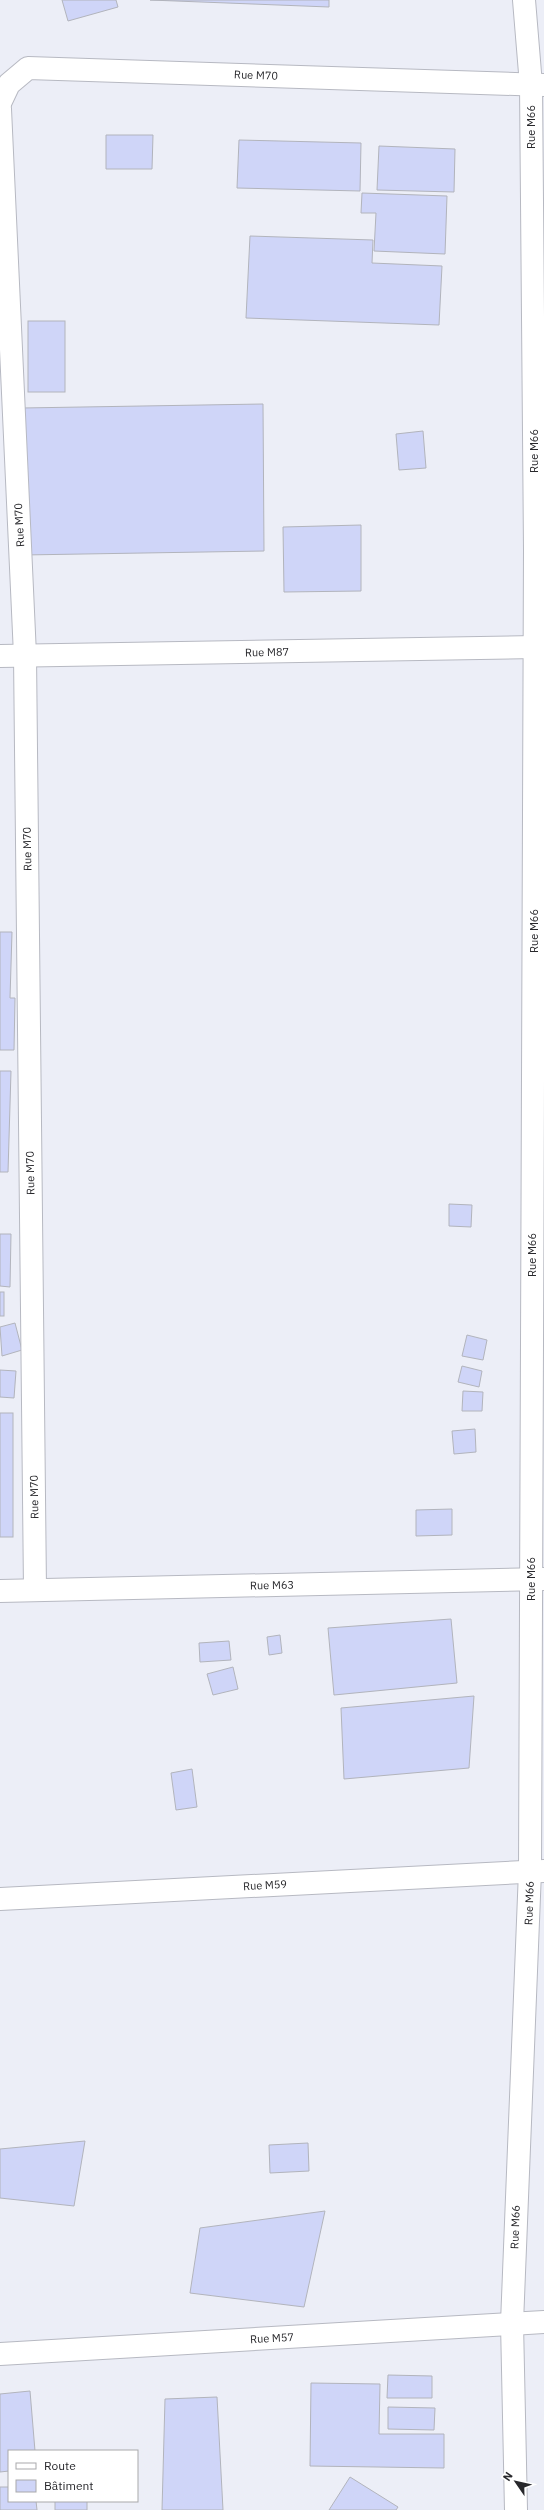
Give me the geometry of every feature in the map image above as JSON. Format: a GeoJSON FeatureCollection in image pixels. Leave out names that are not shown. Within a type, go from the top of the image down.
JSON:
{"type":"FeatureCollection","features":[{"type":"Feature","properties":{"kind":"street","name":"Rue M66"},"geometry":{"type":"LineString","coordinates":[[516,2510],[512,2323],[537,1871],[538,1580],[539,990],[535,647],[539,550],[537,85],[524,0]]}},
{"type":"Feature","properties":{"kind":"street","name":"Rue M70"},"geometry":{"type":"LineString","coordinates":[[0,103],[9,84],[28,68],[537,85]]}},
{"type":"Feature","properties":{"kind":"street","name":"Rue M70"},"geometry":{"type":"LineString","coordinates":[[0,109],[25,656],[35,1590]]}},
{"type":"Feature","properties":{"kind":"street","name":"Rue M87"},"geometry":{"type":"LineString","coordinates":[[0,656],[535,647]]}},
{"type":"Feature","properties":{"kind":"street","name":"Rue M63"},"geometry":{"type":"LineString","coordinates":[[0,1591],[538,1580]]}},
{"type":"Feature","properties":{"kind":"street","name":"Rue M59"},"geometry":{"type":"LineString","coordinates":[[0,1899],[537,1871]]}},
{"type":"Feature","properties":{"kind":"street","name":"Rue M57"},"geometry":{"type":"LineString","coordinates":[[0,2354],[544,2322]]}},
{"type":"Feature","properties":{"kind":"building"},"geometry":{"type":"Polygon","coordinates":[[[62,0],[116,0],[118,7],[68,21],[62,0]]]}},
{"type":"Feature","properties":{"kind":"building"},"geometry":{"type":"Polygon","coordinates":[[[150,0],[329,0],[329,7],[150,0]]]}},
{"type":"Feature","properties":{"kind":"building"},"geometry":{"type":"Polygon","coordinates":[[[106,135],[153,135],[152,169],[106,169],[106,135]]]}},
{"type":"Feature","properties":{"kind":"building"},"geometry":{"type":"Polygon","coordinates":[[[239,140],[361,143],[360,191],[237,188],[239,140]]]}},
{"type":"Feature","properties":{"kind":"building"},"geometry":{"type":"Polygon","coordinates":[[[379,146],[455,149],[454,192],[377,190],[379,146]]]}},
{"type":"Feature","properties":{"kind":"building"},"geometry":{"type":"Polygon","coordinates":[[[362,193],[447,196],[445,254],[374,251],[376,213],[361,213],[362,193]]]}},
{"type":"Feature","properties":{"kind":"building"},"geometry":{"type":"Polygon","coordinates":[[[250,236],[373,240],[372,263],[442,266],[439,325],[246,318],[250,236]]]}},
{"type":"Feature","properties":{"kind":"building"},"geometry":{"type":"Polygon","coordinates":[[[28,321],[65,321],[65,392],[28,392],[28,321]]]}},
{"type":"Feature","properties":{"kind":"building"},"geometry":{"type":"Polygon","coordinates":[[[263,404],[264,551],[23,555],[22,408],[263,404]]]}},
{"type":"Feature","properties":{"kind":"building"},"geometry":{"type":"Polygon","coordinates":[[[423,431],[426,468],[399,470],[396,434],[423,431]]]}},
{"type":"Feature","properties":{"kind":"building"},"geometry":{"type":"Polygon","coordinates":[[[361,525],[361,591],[284,592],[283,527],[361,525]]]}},
{"type":"Feature","properties":{"kind":"building"},"geometry":{"type":"Polygon","coordinates":[[[0,932],[12,932],[10,998],[15,998],[14,1050],[0,1050],[0,932]]]}},
{"type":"Feature","properties":{"kind":"building"},"geometry":{"type":"Polygon","coordinates":[[[0,1071],[11,1071],[8,1172],[0,1172],[0,1071]]]}},
{"type":"Feature","properties":{"kind":"building"},"geometry":{"type":"Polygon","coordinates":[[[449,1204],[472,1205],[471,1227],[449,1226],[449,1204]]]}},
{"type":"Feature","properties":{"kind":"building"},"geometry":{"type":"Polygon","coordinates":[[[0,1234],[11,1234],[10,1287],[0,1286],[0,1234]]]}},
{"type":"Feature","properties":{"kind":"building"},"geometry":{"type":"Polygon","coordinates":[[[0,1292],[4,1292],[4,1316],[0,1316],[0,1292]]]}},
{"type":"Feature","properties":{"kind":"building"},"geometry":{"type":"Polygon","coordinates":[[[15,1323],[22,1350],[2,1356],[0,1327],[15,1323]]]}},
{"type":"Feature","properties":{"kind":"building"},"geometry":{"type":"Polygon","coordinates":[[[467,1335],[487,1340],[483,1360],[462,1356],[467,1335]]]}},
{"type":"Feature","properties":{"kind":"building"},"geometry":{"type":"Polygon","coordinates":[[[462,1366],[482,1371],[479,1387],[458,1382],[462,1366]]]}},
{"type":"Feature","properties":{"kind":"building"},"geometry":{"type":"Polygon","coordinates":[[[0,1370],[16,1371],[14,1398],[0,1397],[0,1370]]]}},
{"type":"Feature","properties":{"kind":"building"},"geometry":{"type":"Polygon","coordinates":[[[463,1391],[483,1392],[482,1411],[462,1411],[463,1391]]]}},
{"type":"Feature","properties":{"kind":"building"},"geometry":{"type":"Polygon","coordinates":[[[0,1413],[13,1413],[13,1537],[0,1537],[0,1413]]]}},
{"type":"Feature","properties":{"kind":"building"},"geometry":{"type":"Polygon","coordinates":[[[475,1429],[476,1452],[454,1454],[452,1431],[475,1429]]]}},
{"type":"Feature","properties":{"kind":"building"},"geometry":{"type":"Polygon","coordinates":[[[452,1509],[452,1535],[416,1536],[416,1510],[452,1509]]]}},
{"type":"Feature","properties":{"kind":"building"},"geometry":{"type":"Polygon","coordinates":[[[451,1619],[457,1683],[334,1695],[328,1628],[451,1619]]]}},
{"type":"Feature","properties":{"kind":"building"},"geometry":{"type":"Polygon","coordinates":[[[280,1635],[282,1653],[269,1655],[267,1637],[280,1635]]]}},
{"type":"Feature","properties":{"kind":"building"},"geometry":{"type":"Polygon","coordinates":[[[229,1641],[231,1660],[200,1662],[199,1643],[229,1641]]]}},
{"type":"Feature","properties":{"kind":"building"},"geometry":{"type":"Polygon","coordinates":[[[233,1667],[238,1689],[213,1695],[207,1674],[233,1667]]]}},
{"type":"Feature","properties":{"kind":"building"},"geometry":{"type":"Polygon","coordinates":[[[474,1696],[469,1768],[344,1779],[341,1708],[474,1696]]]}},
{"type":"Feature","properties":{"kind":"building"},"geometry":{"type":"Polygon","coordinates":[[[192,1769],[197,1807],[176,1810],[171,1773],[192,1769]]]}},
{"type":"Feature","properties":{"kind":"building"},"geometry":{"type":"Polygon","coordinates":[[[85,2141],[74,2206],[0,2198],[0,2149],[85,2141]]]}},
{"type":"Feature","properties":{"kind":"building"},"geometry":{"type":"Polygon","coordinates":[[[308,2143],[309,2171],[270,2173],[269,2145],[308,2143]]]}},
{"type":"Feature","properties":{"kind":"building"},"geometry":{"type":"Polygon","coordinates":[[[325,2211],[304,2307],[190,2293],[200,2228],[325,2211]]]}},
{"type":"Feature","properties":{"kind":"building"},"geometry":{"type":"Polygon","coordinates":[[[388,2375],[432,2376],[432,2398],[387,2398],[388,2375]]]}},
{"type":"Feature","properties":{"kind":"building"},"geometry":{"type":"Polygon","coordinates":[[[311,2383],[380,2384],[379,2434],[444,2434],[444,2468],[310,2466],[311,2383]]]}},
{"type":"Feature","properties":{"kind":"building"},"geometry":{"type":"Polygon","coordinates":[[[30,2391],[35,2450],[8,2450],[8,2471],[0,2472],[0,2394],[30,2391]]]}},
{"type":"Feature","properties":{"kind":"building"},"geometry":{"type":"Polygon","coordinates":[[[217,2397],[223,2510],[162,2510],[165,2399],[217,2397]]]}},
{"type":"Feature","properties":{"kind":"building"},"geometry":{"type":"Polygon","coordinates":[[[388,2407],[435,2408],[434,2430],[388,2429],[388,2407]]]}},
{"type":"Feature","properties":{"kind":"building"},"geometry":{"type":"Polygon","coordinates":[[[350,2477],[398,2507],[396,2510],[329,2510],[350,2477]]]}},
{"type":"Feature","properties":{"kind":"building"},"geometry":{"type":"Polygon","coordinates":[[[0,2487],[8,2487],[8,2502],[36,2502],[37,2510],[0,2510],[0,2487]]]}},
{"type":"Feature","properties":{"kind":"building"},"geometry":{"type":"Polygon","coordinates":[[[55,2502],[87,2502],[87,2510],[55,2510],[55,2502]]]}}]}
